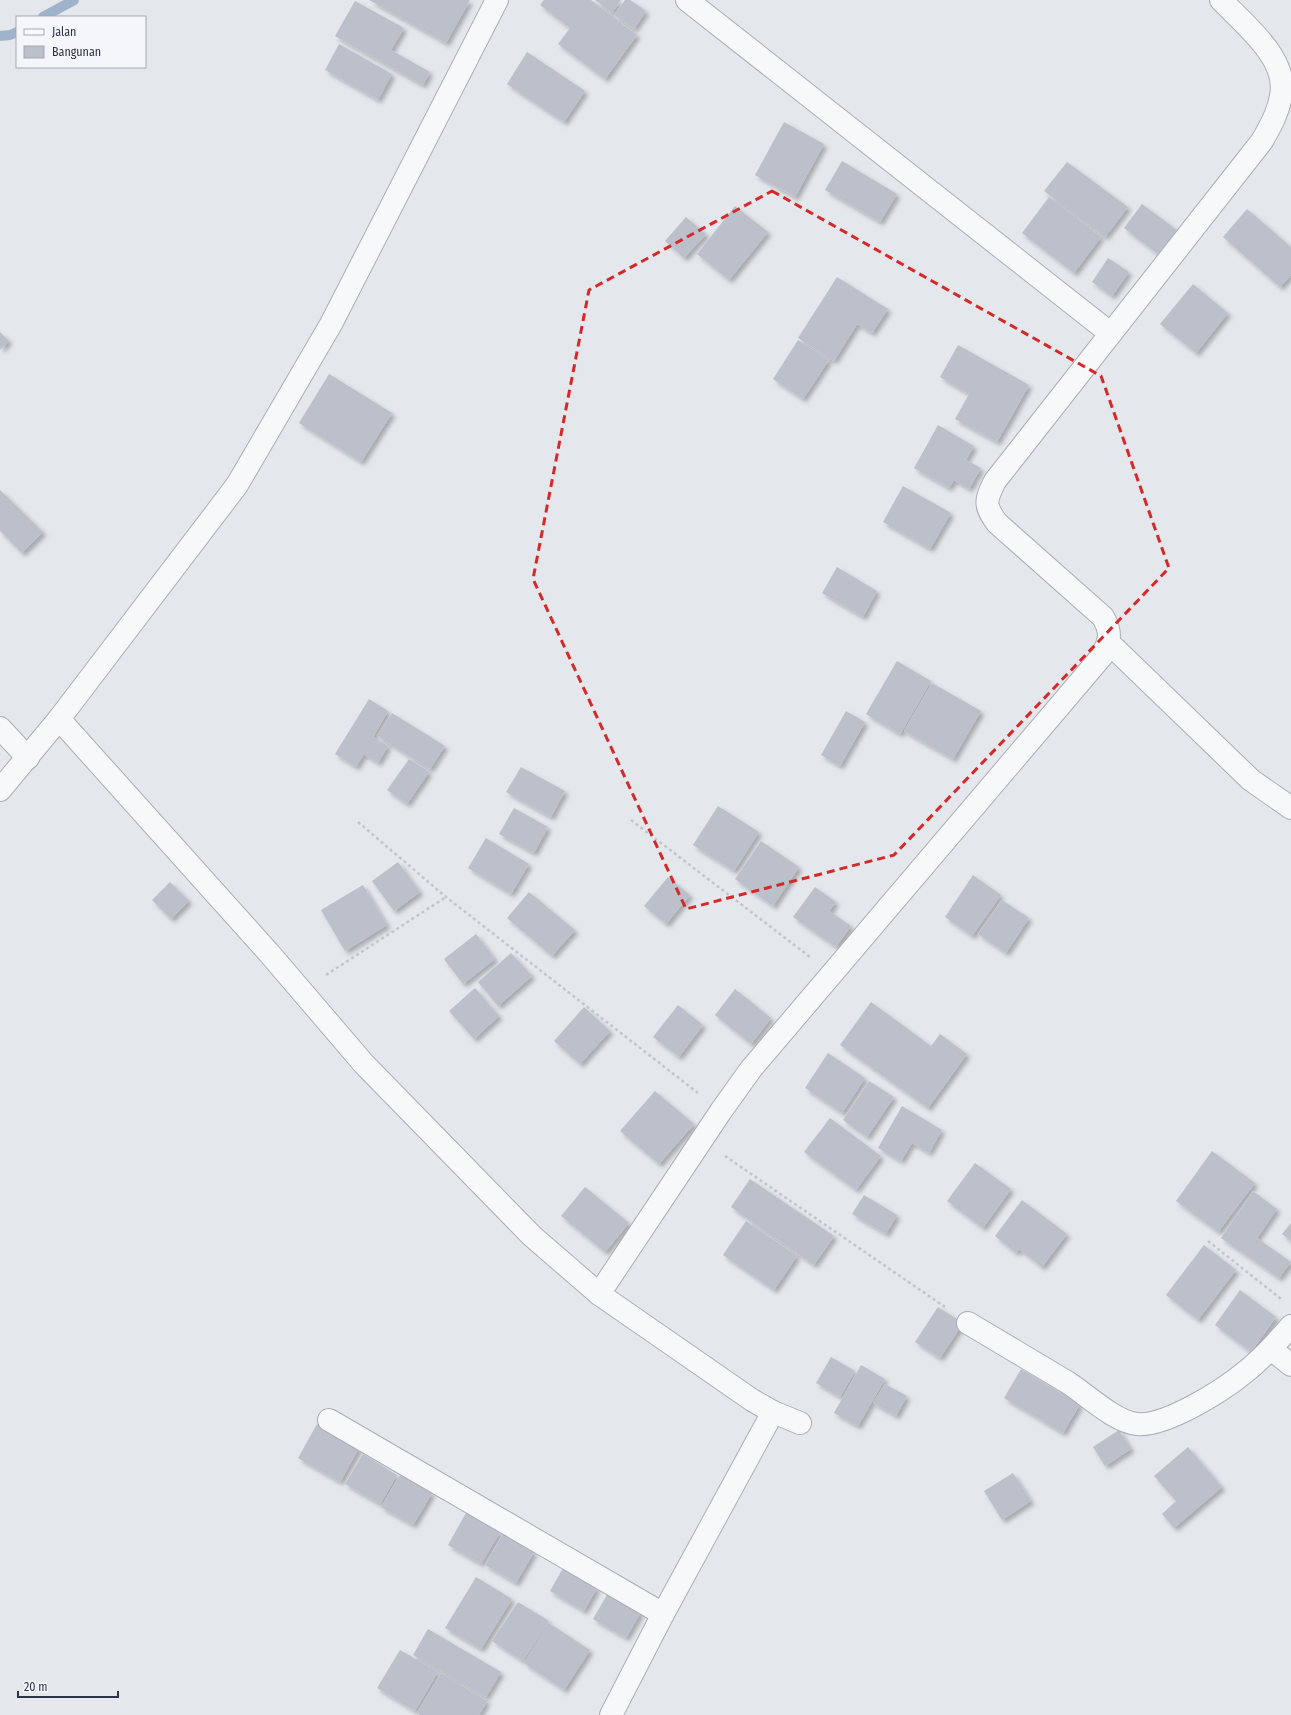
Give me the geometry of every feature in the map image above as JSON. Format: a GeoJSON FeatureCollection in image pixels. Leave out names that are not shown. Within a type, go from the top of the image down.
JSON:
{"type":"FeatureCollection","features":[{"type":"Feature","properties":{"kind":"street"},"geometry":{"type":"LineString","coordinates":[[0,790],[59,719],[237,485],[331,324],[497,0]]}},
{"type":"Feature","properties":{"kind":"street"},"geometry":{"type":"LineString","coordinates":[[686,0],[1110,333]]}},
{"type":"Feature","properties":{"kind":"street"},"geometry":{"type":"LineString","coordinates":[[599,1294],[721,1111],[751,1069],[1102,656],[1109,643],[1109,628],[1103,617],[997,523],[987,510],[988,495],[995,481],[1262,141],[1274,120],[1282,95],[1280,72],[1273,55],[1222,0]]}},
{"type":"Feature","properties":{"kind":"street"},"geometry":{"type":"LineString","coordinates":[[1109,643],[1251,780],[1291,808]]}},
{"type":"Feature","properties":{"kind":"street"},"geometry":{"type":"LineString","coordinates":[[59,719],[302,991],[364,1064],[532,1236],[599,1294],[752,1400],[772,1412],[800,1423]]}},
{"type":"Feature","properties":{"kind":"street"},"geometry":{"type":"LineString","coordinates":[[0,728],[28,758]]}},
{"type":"Feature","properties":{"kind":"street"},"geometry":{"type":"LineString","coordinates":[[968,1323],[1068,1383],[1119,1418],[1136,1424],[1158,1423],[1186,1410],[1243,1374],[1271,1349],[1291,1326]]}},
{"type":"Feature","properties":{"kind":"street"},"geometry":{"type":"LineString","coordinates":[[1271,1349],[1291,1365]]}},
{"type":"Feature","properties":{"kind":"street"},"geometry":{"type":"LineString","coordinates":[[611,1715],[663,1614],[772,1412]]}},
{"type":"Feature","properties":{"kind":"street"},"geometry":{"type":"LineString","coordinates":[[329,1420],[663,1614]]}},
{"type":"Feature","properties":{"kind":"path"},"geometry":{"type":"LineString","coordinates":[[631,820],[832,974]]}},
{"type":"Feature","properties":{"kind":"path"},"geometry":{"type":"LineString","coordinates":[[358,822],[446,897],[721,1111]]}},
{"type":"Feature","properties":{"kind":"path"},"geometry":{"type":"LineString","coordinates":[[302,991],[446,897]]}},
{"type":"Feature","properties":{"kind":"path"},"geometry":{"type":"LineString","coordinates":[[702,1140],[968,1323]]}},
{"type":"Feature","properties":{"kind":"path"},"geometry":{"type":"LineString","coordinates":[[1208,1241],[1285,1302]]}},
{"type":"Feature","properties":{"kind":"highlighted area"},"geometry":{"type":"Polygon","coordinates":[[[772,191],[1101,376],[1169,568],[894,855],[686,909],[533,579],[589,290],[772,191]]]}},
{"type":"Feature","properties":{"kind":"building"},"geometry":{"type":"Polygon","coordinates":[[[369,0],[470,0],[446,43],[369,0]]]}},
{"type":"Feature","properties":{"kind":"building"},"geometry":{"type":"Polygon","coordinates":[[[544,0],[591,0],[637,35],[605,79],[558,44],[570,28],[540,5],[544,0]]]}},
{"type":"Feature","properties":{"kind":"building"},"geometry":{"type":"Polygon","coordinates":[[[595,0],[621,0],[612,13],[595,0]]]}},
{"type":"Feature","properties":{"kind":"building"},"geometry":{"type":"Polygon","coordinates":[[[625,0],[630,0],[646,11],[634,29],[614,15],[625,0]]]}},
{"type":"Feature","properties":{"kind":"building"},"geometry":{"type":"Polygon","coordinates":[[[355,1],[404,28],[391,50],[430,72],[423,85],[335,36],[355,1]]]}},
{"type":"Feature","properties":{"kind":"building"},"geometry":{"type":"Polygon","coordinates":[[[339,44],[392,74],[378,100],[325,70],[339,44]]]}},
{"type":"Feature","properties":{"kind":"building"},"geometry":{"type":"Polygon","coordinates":[[[527,52],[585,91],[564,122],[507,84],[527,52]]]}},
{"type":"Feature","properties":{"kind":"building"},"geometry":{"type":"Polygon","coordinates":[[[784,122],[824,144],[795,197],[755,175],[784,122]]]}},
{"type":"Feature","properties":{"kind":"building"},"geometry":{"type":"Polygon","coordinates":[[[842,161],[897,194],[880,222],[825,190],[842,161]]]}},
{"type":"Feature","properties":{"kind":"building"},"geometry":{"type":"Polygon","coordinates":[[[1067,162],[1128,207],[1105,237],[1044,191],[1067,162]]]}},
{"type":"Feature","properties":{"kind":"building"},"geometry":{"type":"Polygon","coordinates":[[[1049,197],[1101,237],[1074,273],[1022,233],[1049,197]]]}},
{"type":"Feature","properties":{"kind":"building"},"geometry":{"type":"Polygon","coordinates":[[[1142,204],[1177,230],[1159,255],[1124,228],[1142,204]]]}},
{"type":"Feature","properties":{"kind":"building"},"geometry":{"type":"Polygon","coordinates":[[[735,206],[768,232],[729,280],[697,254],[735,206]]]}},
{"type":"Feature","properties":{"kind":"building"},"geometry":{"type":"Polygon","coordinates":[[[1247,209],[1291,247],[1291,275],[1280,287],[1223,237],[1247,209]]]}},
{"type":"Feature","properties":{"kind":"building"},"geometry":{"type":"Polygon","coordinates":[[[686,217],[706,234],[684,258],[665,241],[686,217]]]}},
{"type":"Feature","properties":{"kind":"building"},"geometry":{"type":"Polygon","coordinates":[[[1108,258],[1129,272],[1112,296],[1092,282],[1108,258]]]}},
{"type":"Feature","properties":{"kind":"building"},"geometry":{"type":"Polygon","coordinates":[[[837,277],[888,309],[872,333],[857,324],[834,361],[798,338],[837,277]]]}},
{"type":"Feature","properties":{"kind":"building"},"geometry":{"type":"Polygon","coordinates":[[[1193,284],[1228,313],[1196,353],[1160,324],[1193,284]]]}},
{"type":"Feature","properties":{"kind":"building"},"geometry":{"type":"Polygon","coordinates":[[[0,332],[9,341],[0,350],[0,332]]]}},
{"type":"Feature","properties":{"kind":"building"},"geometry":{"type":"Polygon","coordinates":[[[798,340],[829,360],[803,399],[773,379],[798,340]]]}},
{"type":"Feature","properties":{"kind":"building"},"geometry":{"type":"Polygon","coordinates":[[[958,345],[1029,385],[997,442],[955,419],[969,394],[940,377],[958,345]]]}},
{"type":"Feature","properties":{"kind":"building"},"geometry":{"type":"Polygon","coordinates":[[[329,374],[392,413],[361,462],[299,423],[329,374]]]}},
{"type":"Feature","properties":{"kind":"building"},"geometry":{"type":"Polygon","coordinates":[[[938,425],[974,446],[966,460],[981,468],[969,489],[954,480],[949,488],[914,468],[938,425]]]}},
{"type":"Feature","properties":{"kind":"building"},"geometry":{"type":"Polygon","coordinates":[[[903,486],[951,513],[930,549],[883,522],[903,486]]]}},
{"type":"Feature","properties":{"kind":"building"},"geometry":{"type":"Polygon","coordinates":[[[0,490],[43,532],[22,553],[0,531],[0,490]]]}},
{"type":"Feature","properties":{"kind":"building"},"geometry":{"type":"Polygon","coordinates":[[[837,567],[877,591],[863,617],[822,593],[837,567]]]}},
{"type":"Feature","properties":{"kind":"building"},"geometry":{"type":"Polygon","coordinates":[[[897,661],[931,681],[900,734],[866,714],[897,661]]]}},
{"type":"Feature","properties":{"kind":"building"},"geometry":{"type":"Polygon","coordinates":[[[932,683],[981,711],[953,759],[904,731],[932,683]]]}},
{"type":"Feature","properties":{"kind":"building"},"geometry":{"type":"Polygon","coordinates":[[[369,699],[388,711],[373,737],[388,746],[378,763],[364,754],[356,767],[335,754],[369,699]]]}},
{"type":"Feature","properties":{"kind":"building"},"geometry":{"type":"Polygon","coordinates":[[[846,711],[865,722],[840,766],[821,755],[846,711]]]}},
{"type":"Feature","properties":{"kind":"building"},"geometry":{"type":"Polygon","coordinates":[[[392,713],[445,746],[430,769],[377,736],[392,713]]]}},
{"type":"Feature","properties":{"kind":"building"},"geometry":{"type":"Polygon","coordinates":[[[409,759],[429,772],[407,804],[387,790],[409,759]]]}},
{"type":"Feature","properties":{"kind":"building"},"geometry":{"type":"Polygon","coordinates":[[[521,767],[565,791],[551,817],[506,792],[521,767]]]}},
{"type":"Feature","properties":{"kind":"building"},"geometry":{"type":"Polygon","coordinates":[[[718,806],[759,832],[734,871],[693,845],[718,806]]]}},
{"type":"Feature","properties":{"kind":"building"},"geometry":{"type":"Polygon","coordinates":[[[514,808],[548,827],[534,853],[499,834],[514,808]]]}},
{"type":"Feature","properties":{"kind":"building"},"geometry":{"type":"Polygon","coordinates":[[[486,838],[529,864],[511,894],[468,868],[486,838]]]}},
{"type":"Feature","properties":{"kind":"building"},"geometry":{"type":"Polygon","coordinates":[[[761,841],[799,867],[773,906],[735,879],[761,841]]]}},
{"type":"Feature","properties":{"kind":"building"},"geometry":{"type":"Polygon","coordinates":[[[398,862],[420,892],[394,911],[372,881],[398,862]]]}},
{"type":"Feature","properties":{"kind":"building"},"geometry":{"type":"Polygon","coordinates":[[[973,875],[1001,895],[972,936],[945,917],[973,875]]]}},
{"type":"Feature","properties":{"kind":"building"},"geometry":{"type":"Polygon","coordinates":[[[668,877],[690,895],[666,924],[644,906],[668,877]]]}},
{"type":"Feature","properties":{"kind":"building"},"geometry":{"type":"Polygon","coordinates":[[[170,882],[189,901],[171,919],[152,900],[170,882]]]}},
{"type":"Feature","properties":{"kind":"building"},"geometry":{"type":"Polygon","coordinates":[[[363,885],[387,925],[345,951],[321,910],[363,885]]]}},
{"type":"Feature","properties":{"kind":"building"},"geometry":{"type":"Polygon","coordinates":[[[815,887],[836,902],[829,911],[851,926],[836,947],[793,917],[815,887]]]}},
{"type":"Feature","properties":{"kind":"building"},"geometry":{"type":"Polygon","coordinates":[[[529,892],[575,930],[552,956],[507,918],[529,892]]]}},
{"type":"Feature","properties":{"kind":"building"},"geometry":{"type":"Polygon","coordinates":[[[1002,900],[1029,918],[1006,953],[978,934],[1002,900]]]}},
{"type":"Feature","properties":{"kind":"building"},"geometry":{"type":"Polygon","coordinates":[[[476,934],[495,959],[463,984],[444,959],[476,934]]]}},
{"type":"Feature","properties":{"kind":"building"},"geometry":{"type":"Polygon","coordinates":[[[511,953],[532,976],[498,1006],[478,982],[511,953]]]}},
{"type":"Feature","properties":{"kind":"building"},"geometry":{"type":"Polygon","coordinates":[[[475,988],[499,1016],[474,1039],[449,1011],[475,988]]]}},
{"type":"Feature","properties":{"kind":"building"},"geometry":{"type":"Polygon","coordinates":[[[735,989],[771,1018],[751,1044],[715,1015],[735,989]]]}},
{"type":"Feature","properties":{"kind":"building"},"geometry":{"type":"Polygon","coordinates":[[[871,1002],[931,1046],[940,1034],[967,1054],[928,1108],[840,1045],[871,1002]]]}},
{"type":"Feature","properties":{"kind":"building"},"geometry":{"type":"Polygon","coordinates":[[[678,1005],[703,1025],[679,1057],[653,1037],[678,1005]]]}},
{"type":"Feature","properties":{"kind":"building"},"geometry":{"type":"Polygon","coordinates":[[[584,1007],[610,1031],[580,1064],[554,1041],[584,1007]]]}},
{"type":"Feature","properties":{"kind":"building"},"geometry":{"type":"Polygon","coordinates":[[[828,1053],[865,1078],[842,1113],[805,1088],[828,1053]]]}},
{"type":"Feature","properties":{"kind":"building"},"geometry":{"type":"Polygon","coordinates":[[[869,1081],[894,1097],[867,1137],[843,1120],[869,1081]]]}},
{"type":"Feature","properties":{"kind":"building"},"geometry":{"type":"Polygon","coordinates":[[[655,1091],[694,1124],[659,1164],[620,1131],[655,1091]]]}},
{"type":"Feature","properties":{"kind":"building"},"geometry":{"type":"Polygon","coordinates":[[[902,1106],[942,1130],[929,1153],[912,1143],[901,1161],[878,1148],[902,1106]]]}},
{"type":"Feature","properties":{"kind":"building"},"geometry":{"type":"Polygon","coordinates":[[[830,1118],[881,1156],[856,1190],[804,1152],[830,1118]]]}},
{"type":"Feature","properties":{"kind":"building"},"geometry":{"type":"Polygon","coordinates":[[[1212,1151],[1255,1183],[1218,1232],[1176,1201],[1212,1151]]]}},
{"type":"Feature","properties":{"kind":"building"},"geometry":{"type":"Polygon","coordinates":[[[975,1163],[1011,1189],[983,1228],[947,1201],[975,1163]]]}},
{"type":"Feature","properties":{"kind":"building"},"geometry":{"type":"Polygon","coordinates":[[[750,1179],[834,1236],[814,1265],[731,1207],[750,1179]]]}},
{"type":"Feature","properties":{"kind":"building"},"geometry":{"type":"Polygon","coordinates":[[[585,1187],[629,1223],[605,1252],[561,1216],[585,1187]]]}},
{"type":"Feature","properties":{"kind":"building"},"geometry":{"type":"Polygon","coordinates":[[[1253,1191],[1277,1209],[1257,1238],[1291,1262],[1279,1278],[1221,1238],[1253,1191]]]}},
{"type":"Feature","properties":{"kind":"building"},"geometry":{"type":"Polygon","coordinates":[[[864,1195],[897,1215],[886,1234],[852,1214],[864,1195]]]}},
{"type":"Feature","properties":{"kind":"building"},"geometry":{"type":"Polygon","coordinates":[[[1022,1200],[1067,1234],[1042,1267],[1019,1249],[1016,1253],[995,1236],[1022,1200]]]}},
{"type":"Feature","properties":{"kind":"building"},"geometry":{"type":"Polygon","coordinates":[[[746,1221],[797,1256],[774,1290],[723,1255],[746,1221]]]}},
{"type":"Feature","properties":{"kind":"building"},"geometry":{"type":"Polygon","coordinates":[[[1291,1223],[1291,1241],[1282,1234],[1291,1223]]]}},
{"type":"Feature","properties":{"kind":"building"},"geometry":{"type":"Polygon","coordinates":[[[1204,1245],[1236,1270],[1198,1320],[1166,1295],[1204,1245]]]}},
{"type":"Feature","properties":{"kind":"building"},"geometry":{"type":"Polygon","coordinates":[[[1240,1290],[1276,1317],[1251,1352],[1215,1325],[1240,1290]]]}},
{"type":"Feature","properties":{"kind":"building"},"geometry":{"type":"Polygon","coordinates":[[[938,1307],[963,1323],[940,1358],[915,1342],[938,1307]]]}},
{"type":"Feature","properties":{"kind":"building"},"geometry":{"type":"Polygon","coordinates":[[[831,1357],[855,1371],[840,1397],[816,1383],[831,1357]]]}},
{"type":"Feature","properties":{"kind":"building"},"geometry":{"type":"Polygon","coordinates":[[[861,1365],[885,1379],[858,1426],[834,1413],[861,1365]]]}},
{"type":"Feature","properties":{"kind":"building"},"geometry":{"type":"Polygon","coordinates":[[[1021,1369],[1080,1404],[1063,1433],[1004,1398],[1021,1369]]]}},
{"type":"Feature","properties":{"kind":"building"},"geometry":{"type":"Polygon","coordinates":[[[885,1384],[907,1396],[896,1416],[873,1403],[885,1384]]]}},
{"type":"Feature","properties":{"kind":"building"},"geometry":{"type":"Polygon","coordinates":[[[317,1424],[359,1448],[340,1482],[298,1458],[317,1424]]]}},
{"type":"Feature","properties":{"kind":"building"},"geometry":{"type":"Polygon","coordinates":[[[1119,1430],[1131,1449],[1105,1466],[1093,1447],[1119,1430]]]}},
{"type":"Feature","properties":{"kind":"building"},"geometry":{"type":"Polygon","coordinates":[[[1188,1447],[1222,1487],[1174,1528],[1162,1514],[1176,1501],[1154,1476],[1188,1447]]]}},
{"type":"Feature","properties":{"kind":"building"},"geometry":{"type":"Polygon","coordinates":[[[363,1454],[397,1475],[380,1504],[345,1484],[363,1454]]]}},
{"type":"Feature","properties":{"kind":"building"},"geometry":{"type":"Polygon","coordinates":[[[1013,1473],[1031,1501],[1002,1520],[984,1491],[1013,1473]]]}},
{"type":"Feature","properties":{"kind":"building"},"geometry":{"type":"Polygon","coordinates":[[[400,1475],[432,1493],[413,1525],[381,1507],[400,1475]]]}},
{"type":"Feature","properties":{"kind":"building"},"geometry":{"type":"Polygon","coordinates":[[[466,1513],[500,1532],[481,1564],[448,1545],[466,1513]]]}},
{"type":"Feature","properties":{"kind":"building"},"geometry":{"type":"Polygon","coordinates":[[[503,1534],[534,1552],[516,1583],[485,1565],[503,1534]]]}},
{"type":"Feature","properties":{"kind":"building"},"geometry":{"type":"Polygon","coordinates":[[[563,1568],[597,1588],[584,1611],[550,1591],[563,1568]]]}},
{"type":"Feature","properties":{"kind":"building"},"geometry":{"type":"Polygon","coordinates":[[[476,1577],[512,1599],[481,1649],[445,1628],[476,1577]]]}},
{"type":"Feature","properties":{"kind":"building"},"geometry":{"type":"Polygon","coordinates":[[[608,1593],[641,1612],[626,1638],[593,1619],[608,1593]]]}},
{"type":"Feature","properties":{"kind":"building"},"geometry":{"type":"Polygon","coordinates":[[[518,1602],[549,1621],[523,1661],[492,1641],[518,1602]]]}},
{"type":"Feature","properties":{"kind":"building"},"geometry":{"type":"Polygon","coordinates":[[[549,1623],[590,1650],[564,1690],[524,1663],[549,1623]]]}},
{"type":"Feature","properties":{"kind":"building"},"geometry":{"type":"Polygon","coordinates":[[[428,1629],[501,1672],[486,1697],[413,1655],[428,1629]]]}},
{"type":"Feature","properties":{"kind":"building"},"geometry":{"type":"Polygon","coordinates":[[[400,1650],[438,1672],[415,1711],[377,1688],[400,1650]]]}},
{"type":"Feature","properties":{"kind":"building"},"geometry":{"type":"Polygon","coordinates":[[[441,1673],[487,1701],[479,1715],[420,1715],[417,1713],[441,1673]]]}},
{"type":"Feature","properties":{"kind":"waterway"},"geometry":{"type":"LineString","coordinates":[[45,16],[74,0]]}},
{"type":"Feature","properties":{"kind":"waterway"},"geometry":{"type":"LineString","coordinates":[[0,36],[10,35],[16,32]]}}]}
